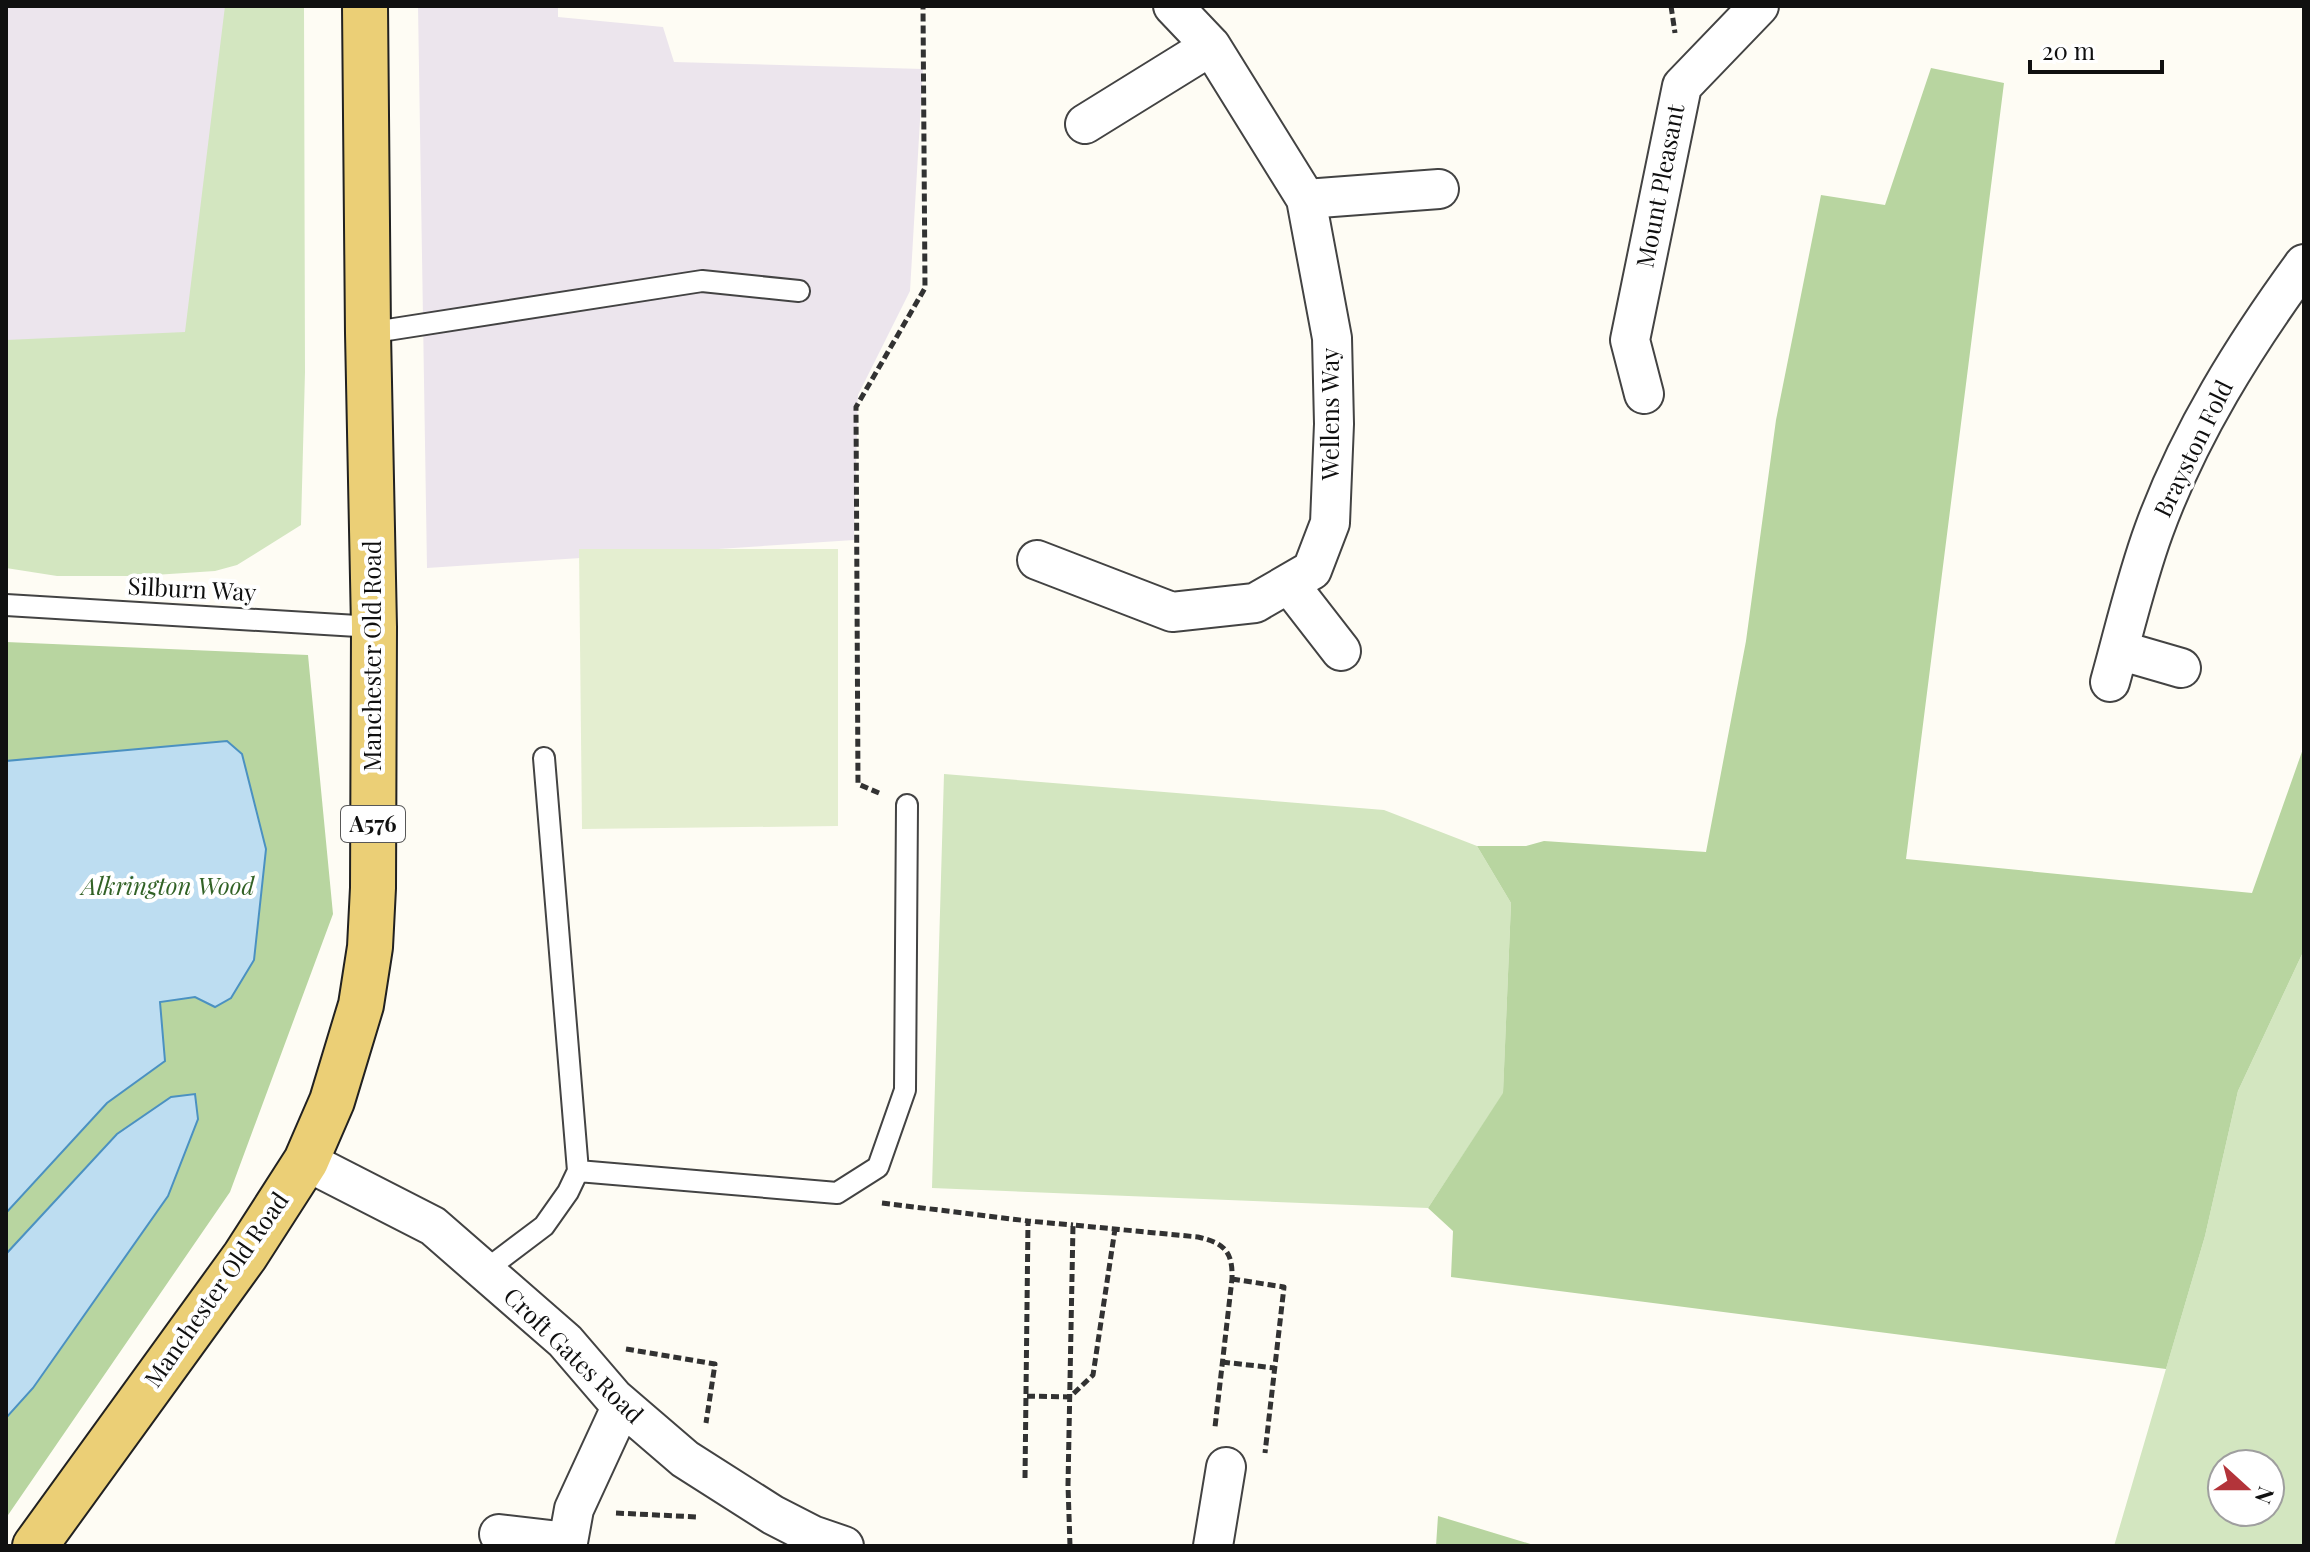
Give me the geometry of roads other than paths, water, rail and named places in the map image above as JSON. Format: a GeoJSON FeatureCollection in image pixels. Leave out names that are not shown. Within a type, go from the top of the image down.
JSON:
{"type":"FeatureCollection","features":[{"type":"Feature","properties":{"kind":"main road","name":"Manchester Old Road"},"geometry":{"type":"LineString","coordinates":[[52,1538],[245,1256],[306,1161],[324,1122],[348,1054],[361,1005],[370,947],[373,888],[374,627],[365,6]]}},
{"type":"Feature","properties":{"kind":"street","name":"Wellens Way"},"geometry":{"type":"LineString","coordinates":[[1037,560],[1172,612],[1255,603],[1312,570],[1330,523],[1334,424],[1332,338],[1306,199],[1211,46],[1173,6]]}},
{"type":"Feature","properties":{"kind":"street","name":"Mount Pleasant"},"geometry":{"type":"LineString","coordinates":[[1644,394],[1630,340],[1682,86],[1759,6]]}},
{"type":"Feature","properties":{"kind":"street"},"geometry":{"type":"LineString","coordinates":[[1085,124],[1211,46]]}},
{"type":"Feature","properties":{"kind":"street"},"geometry":{"type":"LineString","coordinates":[[1306,199],[1439,189]]}},
{"type":"Feature","properties":{"kind":"street","name":"Brayston Fold"},"geometry":{"type":"LineString","coordinates":[[2181,668],[2114,666],[2154,530],[2189,450],[2237,363],[2304,264]]}},
{"type":"Feature","properties":{"kind":"street"},"geometry":{"type":"LineString","coordinates":[[1289,584],[1341,651]]}},
{"type":"Feature","properties":{"kind":"street","name":"Croft Gates Road"},"geometry":{"type":"LineString","coordinates":[[306,1161],[433,1226],[565,1341],[622,1405],[685,1459],[741,1496],[812,1535],[844,1546]]}},
{"type":"Feature","properties":{"kind":"street"},"geometry":{"type":"LineString","coordinates":[[499,1534],[568,1542],[574,1509],[622,1405]]}},
{"type":"Feature","properties":{"kind":"street"},"geometry":{"type":"LineString","coordinates":[[1213,1546],[1226,1467]]}},
{"type":"Feature","properties":{"kind":"lane"},"geometry":{"type":"LineString","coordinates":[[368,333],[702,281],[799,291]]}},
{"type":"Feature","properties":{"kind":"lane","name":"Silburn Way"},"geometry":{"type":"LineString","coordinates":[[6,605],[374,627]]}},
{"type":"Feature","properties":{"kind":"lane"},"geometry":{"type":"LineString","coordinates":[[483,1272],[544,1226],[568,1192],[578,1171],[544,758]]}},
{"type":"Feature","properties":{"kind":"lane"},"geometry":{"type":"LineString","coordinates":[[578,1171],[837,1193],[878,1167],[905,1090],[907,805]]}},
{"type":"Feature","properties":{"kind":"water"},"geometry":{"type":"Polygon","coordinates":[[[227,741],[242,754],[266,849],[254,960],[231,998],[215,1007],[195,997],[160,1002],[165,1061],[107,1103],[6,1213],[6,761],[227,741]]]}},
{"type":"Feature","properties":{"kind":"water"},"geometry":{"type":"Polygon","coordinates":[[[195,1094],[198,1119],[168,1196],[33,1388],[6,1418],[6,1254],[117,1134],[171,1097],[195,1094]]]}},
{"type":"Feature","properties":{"kind":"park label","name":"Alkrington Wood"},"geometry":{"type":"Point","coordinates":[168,887]}}]}
